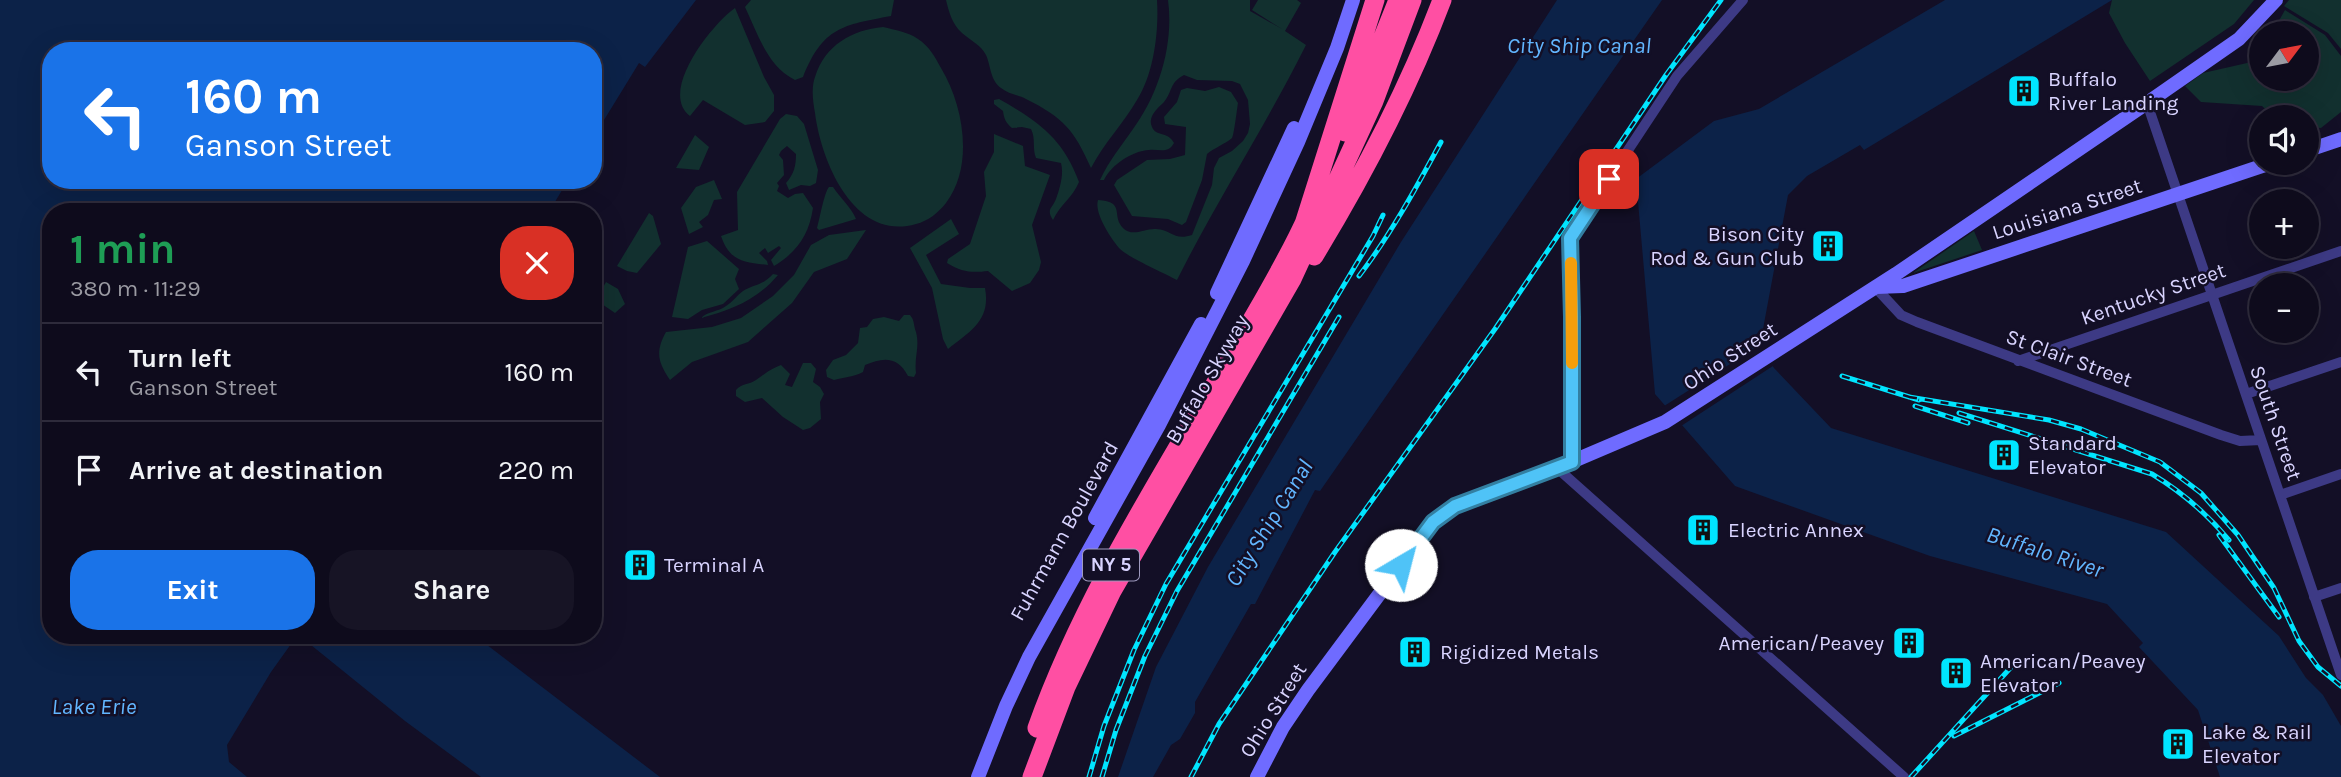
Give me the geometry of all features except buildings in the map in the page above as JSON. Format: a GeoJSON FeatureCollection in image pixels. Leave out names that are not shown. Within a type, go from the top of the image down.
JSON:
{"type":"FeatureCollection","features":[{"type":"Feature","properties":{"kind":"highway"},"geometry":{"type":"LineString","coordinates":[[1304,224],[1375,0]]}},
{"type":"Feature","properties":{"kind":"highway","name":"Buffalo Skyway"},"geometry":{"type":"LineString","coordinates":[[1032,777],[1066,687],[1112,591],[1236,361],[1304,224],[1354,112],[1398,0]]}},
{"type":"Feature","properties":{"kind":"highway","name":"Buffalo Skyway"},"geometry":{"type":"LineString","coordinates":[[1019,777],[1054,681],[1102,579],[1236,361],[1292,279],[1374,101],[1412,0]]}},
{"type":"Feature","properties":{"kind":"highway"},"geometry":{"type":"LineString","coordinates":[[1292,279],[1307,268],[1366,167],[1426,43],[1442,0]]}},
{"type":"Feature","properties":{"kind":"street"},"geometry":{"type":"LineString","coordinates":[[1572,462],[1570,238],[1677,76],[1743,0]]}},
{"type":"Feature","properties":{"kind":"street","name":"Ohio Street"},"geometry":{"type":"LineString","coordinates":[[1257,777],[1283,727],[1308,690],[1433,522],[1455,506],[1572,462],[1665,422],[1875,288],[2147,103],[2239,39],[2276,0]]}},
{"type":"Feature","properties":{"kind":"street","name":"Fuhrmann Boulevard"},"geometry":{"type":"LineString","coordinates":[[978,777],[1029,657],[1159,425],[1212,313],[1348,4]]}},
{"type":"Feature","properties":{"kind":"street","name":"South Street"},"geometry":{"type":"LineString","coordinates":[[2147,103],[2341,675]]}},
{"type":"Feature","properties":{"kind":"street"},"geometry":{"type":"LineString","coordinates":[[2319,147],[2341,139]]}},
{"type":"Feature","properties":{"kind":"street","name":"Louisiana Street"},"geometry":{"type":"LineString","coordinates":[[1875,288],[1903,286],[2249,170]]}},
{"type":"Feature","properties":{"kind":"street","name":"Kentucky Street"},"geometry":{"type":"LineString","coordinates":[[2018,361],[2341,251]]}},
{"type":"Feature","properties":{"kind":"street","name":"St Clair Street"},"geometry":{"type":"LineString","coordinates":[[1875,288],[1901,315],[2221,435],[2240,441],[2261,440]]}},
{"type":"Feature","properties":{"kind":"street","name":"Fuhrmann Boulevard"},"geometry":{"type":"LineString","coordinates":[[970,777],[996,706],[1031,636],[1212,313]]}},
{"type":"Feature","properties":{"kind":"street"},"geometry":{"type":"LineString","coordinates":[[2246,394],[2341,362]]}},
{"type":"Feature","properties":{"kind":"street"},"geometry":{"type":"LineString","coordinates":[[1557,468],[1904,777]]}},
{"type":"Feature","properties":{"kind":"street"},"geometry":{"type":"LineString","coordinates":[[2280,495],[2341,474]]}},
{"type":"Feature","properties":{"kind":"street"},"geometry":{"type":"LineString","coordinates":[[2314,597],[2341,588]]}},
{"type":"Feature","properties":{"kind":"green space"},"geometry":{"type":"Polygon","coordinates":[[[751,0],[894,0],[891,16],[847,26],[827,38],[818,48],[803,77],[795,80],[777,66],[764,48],[745,7],[751,0]]]}},
{"type":"Feature","properties":{"kind":"green space"},"geometry":{"type":"Polygon","coordinates":[[[946,0],[1157,0],[1156,38],[1148,77],[1132,109],[1091,168],[1073,134],[1059,119],[997,85],[984,51],[956,26],[946,0]]]}},
{"type":"Feature","properties":{"kind":"green space"},"geometry":{"type":"Polygon","coordinates":[[[1168,0],[1250,0],[1250,11],[1282,29],[1252,10],[1258,0],[1297,0],[1301,3],[1285,31],[1306,45],[1177,280],[1119,248],[1101,218],[1098,200],[1107,201],[1115,207],[1120,224],[1128,231],[1156,229],[1181,237],[1192,235],[1212,185],[1214,168],[1219,158],[1243,141],[1250,124],[1248,100],[1240,84],[1232,81],[1197,80],[1184,75],[1173,84],[1167,98],[1151,120],[1154,130],[1169,137],[1174,143],[1172,146],[1166,150],[1142,151],[1129,156],[1117,164],[1104,180],[1100,180],[1142,115],[1157,84],[1169,34],[1168,0]]]}},
{"type":"Feature","properties":{"kind":"green space"},"geometry":{"type":"Polygon","coordinates":[[[2112,0],[2254,0],[2234,24],[2150,81],[2109,13],[2112,0]]]}},
{"type":"Feature","properties":{"kind":"green space"},"geometry":{"type":"Polygon","coordinates":[[[2289,0],[2341,0],[2341,49],[2328,33],[2319,27],[2319,21],[2308,21],[2284,6],[2289,0]]]}},
{"type":"Feature","properties":{"kind":"green space"},"geometry":{"type":"Polygon","coordinates":[[[735,8],[774,95],[774,111],[765,122],[745,125],[703,100],[690,116],[682,105],[680,91],[692,59],[714,28],[735,8]]]}},
{"type":"Feature","properties":{"kind":"green space"},"geometry":{"type":"Polygon","coordinates":[[[2285,10],[2303,21],[2279,21],[2285,10]]]}},
{"type":"Feature","properties":{"kind":"green space"},"geometry":{"type":"Polygon","coordinates":[[[883,27],[910,35],[929,48],[949,83],[960,118],[963,154],[955,188],[940,210],[929,219],[916,224],[894,226],[875,221],[858,209],[833,174],[814,109],[814,81],[825,56],[850,36],[883,27]]]}},
{"type":"Feature","properties":{"kind":"green space"},"geometry":{"type":"Polygon","coordinates":[[[2319,31],[2341,56],[2341,112],[2319,128],[2319,105],[2201,102],[2185,86],[2203,73],[2249,63],[2249,91],[2319,91],[2319,31]]]}},
{"type":"Feature","properties":{"kind":"green space"},"geometry":{"type":"Polygon","coordinates":[[[1219,87],[1231,92],[1238,103],[1233,136],[1207,154],[1202,180],[1186,222],[1182,225],[1168,219],[1132,216],[1114,185],[1117,180],[1147,160],[1185,155],[1186,127],[1165,124],[1164,117],[1177,102],[1181,90],[1187,88],[1205,91],[1219,87]]]}},
{"type":"Feature","properties":{"kind":"green space"},"geometry":{"type":"Polygon","coordinates":[[[999,99],[1048,132],[1073,167],[1079,182],[1053,220],[1050,211],[1060,186],[1061,163],[1036,158],[1031,129],[1012,128],[1003,111],[994,104],[994,100],[999,99]]]}},
{"type":"Feature","properties":{"kind":"green space"},"geometry":{"type":"Polygon","coordinates":[[[786,114],[797,116],[804,124],[818,170],[816,183],[789,190],[786,183],[794,170],[796,154],[787,146],[779,155],[783,160],[784,175],[777,183],[777,191],[788,198],[803,193],[813,208],[811,218],[801,242],[774,266],[771,260],[781,248],[779,246],[768,253],[765,248],[759,253],[768,265],[745,261],[733,256],[721,236],[738,230],[737,192],[780,119],[786,114]]]}},
{"type":"Feature","properties":{"kind":"green space"},"geometry":{"type":"Polygon","coordinates":[[[994,134],[1023,146],[1025,166],[1050,175],[1032,225],[1041,262],[1039,270],[1030,283],[1012,291],[988,271],[967,271],[947,263],[948,259],[970,244],[986,196],[984,172],[994,152],[994,134]]]}},
{"type":"Feature","properties":{"kind":"green space"},"geometry":{"type":"Polygon","coordinates":[[[695,135],[709,147],[699,170],[676,168],[695,135]]]}},
{"type":"Feature","properties":{"kind":"green space"},"geometry":{"type":"Polygon","coordinates":[[[714,180],[722,199],[714,200],[708,215],[699,222],[703,227],[689,234],[681,208],[696,187],[714,180]]]}},
{"type":"Feature","properties":{"kind":"green space"},"geometry":{"type":"Polygon","coordinates":[[[829,187],[833,187],[856,219],[819,230],[817,228],[829,187]]]}},
{"type":"Feature","properties":{"kind":"green space"},"geometry":{"type":"Polygon","coordinates":[[[649,213],[653,216],[661,244],[637,273],[627,271],[617,266],[649,213]]]}},
{"type":"Feature","properties":{"kind":"green space"},"geometry":{"type":"Polygon","coordinates":[[[951,219],[959,234],[926,255],[941,284],[985,288],[986,299],[982,317],[977,324],[948,349],[943,339],[932,288],[910,248],[951,219]]]}},
{"type":"Feature","properties":{"kind":"green space"},"geometry":{"type":"Polygon","coordinates":[[[866,230],[847,259],[814,272],[792,303],[748,342],[692,362],[670,380],[659,357],[660,345],[666,332],[712,327],[741,318],[773,296],[794,275],[811,245],[829,235],[866,230]]]}},
{"type":"Feature","properties":{"kind":"green space"},"geometry":{"type":"Polygon","coordinates":[[[1974,231],[1982,250],[1913,273],[1974,231]]]}},
{"type":"Feature","properties":{"kind":"green space"},"geometry":{"type":"Polygon","coordinates":[[[707,241],[739,269],[735,279],[739,289],[723,304],[702,310],[688,319],[672,317],[688,247],[707,241]]]}},
{"type":"Feature","properties":{"kind":"green space"},"geometry":{"type":"Polygon","coordinates":[[[773,274],[778,275],[752,297],[701,318],[723,308],[743,291],[762,283],[773,274]]]}},
{"type":"Feature","properties":{"kind":"green space"},"geometry":{"type":"Polygon","coordinates":[[[606,282],[618,289],[625,304],[615,313],[602,304],[602,289],[606,282]]]}},
{"type":"Feature","properties":{"kind":"green space"},"geometry":{"type":"Polygon","coordinates":[[[904,315],[912,317],[917,338],[914,377],[908,376],[895,362],[884,360],[865,365],[863,372],[856,375],[834,380],[827,377],[826,370],[833,360],[846,355],[858,343],[860,328],[867,327],[873,319],[884,317],[899,321],[904,315]]]}},
{"type":"Feature","properties":{"kind":"green space"},"geometry":{"type":"Polygon","coordinates":[[[803,363],[811,363],[816,369],[813,382],[824,394],[820,402],[821,419],[810,428],[803,430],[762,398],[745,402],[736,396],[738,388],[781,365],[790,374],[785,385],[792,387],[803,363]]]}},
{"type":"Feature","properties":{"kind":"water","name":"Lake Erie"},"geometry":{"type":"Polygon","coordinates":[[[0,0],[696,0],[645,67],[639,63],[602,123],[602,42],[42,42],[42,189],[563,189],[554,203],[42,203],[42,644],[291,644],[227,745],[229,762],[247,777],[0,777],[0,0]]]}},
{"type":"Feature","properties":{"kind":"water","name":"City Ship Canal"},"geometry":{"type":"Polygon","coordinates":[[[1557,0],[1662,0],[1320,491],[1315,490],[1255,604],[1251,604],[1195,702],[1195,713],[1180,739],[1171,745],[1153,777],[1118,777],[1156,667],[1208,567],[1401,242],[1557,0]]]}},
{"type":"Feature","properties":{"kind":"water","name":"Buffalo River"},"geometry":{"type":"Polygon","coordinates":[[[1945,0],[2112,0],[1864,150],[1860,145],[1807,176],[1788,195],[1763,329],[1754,336],[1774,368],[1831,428],[2166,532],[2279,636],[2306,678],[2323,695],[2341,726],[2341,777],[2220,777],[2198,710],[2139,647],[2143,643],[2107,604],[1930,556],[1735,486],[1655,394],[1636,179],[1714,121],[1759,109],[1945,0]]]}},
{"type":"Feature","properties":{"kind":"water","name":"Lake Erie"},"geometry":{"type":"Polygon","coordinates":[[[310,644],[486,644],[660,777],[481,777],[405,721],[310,644]]]}},
{"type":"Feature","properties":{"kind":"pier"},"geometry":{"type":"Polygon","coordinates":[[[1763,343],[1776,364],[1678,428],[1661,408],[1763,343]]]}},
{"type":"Feature","properties":{"kind":"railway"},"geometry":{"type":"LineString","coordinates":[[1191,777],[1219,724],[1335,552],[1495,329],[1666,75],[1721,0]]}},
{"type":"Feature","properties":{"kind":"railway"},"geometry":{"type":"LineString","coordinates":[[1359,276],[1413,194],[1441,142]]}},
{"type":"Feature","properties":{"kind":"railway"},"geometry":{"type":"LineString","coordinates":[[1089,777],[1104,726],[1134,650],[1166,584],[1383,215]]}},
{"type":"Feature","properties":{"kind":"railway"},"geometry":{"type":"LineString","coordinates":[[1102,777],[1116,730],[1145,656],[1177,591],[1339,317]]}},
{"type":"Feature","properties":{"kind":"railway"},"geometry":{"type":"LineString","coordinates":[[1842,376],[1919,400]]}},
{"type":"Feature","properties":{"kind":"railway"},"geometry":{"type":"LineString","coordinates":[[1909,397],[2049,420],[2081,429],[2160,462],[2201,493],[2238,535],[2274,588],[2299,641],[2318,667],[2341,686]]}},
{"type":"Feature","properties":{"kind":"railway"},"geometry":{"type":"LineString","coordinates":[[1915,406],[1968,423]]}},
{"type":"Feature","properties":{"kind":"railway"},"geometry":{"type":"LineString","coordinates":[[1959,413],[2152,474],[2194,504],[2229,540]]}},
{"type":"Feature","properties":{"kind":"railway"},"geometry":{"type":"LineString","coordinates":[[2219,535],[2279,617]]}},
{"type":"Feature","properties":{"kind":"railway"},"geometry":{"type":"LineString","coordinates":[[1911,777],[2013,665]]}},
{"type":"Feature","properties":{"kind":"railway"},"geometry":{"type":"LineString","coordinates":[[1954,736],[2059,683]]}},
{"type":"Feature","properties":{"kind":"slow traffic"},"geometry":{"type":"LineString","coordinates":[[1571,263],[1572,363]]}},
{"type":"Feature","properties":{"kind":"place","name":"Buffalo River Landing"},"geometry":{"type":"Point","coordinates":[2024,91]}},
{"type":"Feature","properties":{"kind":"place","name":"Bison City Rod & Gun Club"},"geometry":{"type":"Point","coordinates":[1828,246]}},
{"type":"Feature","properties":{"kind":"place","name":"Standard Elevator"},"geometry":{"type":"Point","coordinates":[2004,455]}},
{"type":"Feature","properties":{"kind":"place","name":"Electric Annex"},"geometry":{"type":"Point","coordinates":[1703,530]}},
{"type":"Feature","properties":{"kind":"place","name":"Terminal A"},"geometry":{"type":"Point","coordinates":[640,565]}},
{"type":"Feature","properties":{"kind":"place","name":"American/Peavey"},"geometry":{"type":"Point","coordinates":[1909,643]}},
{"type":"Feature","properties":{"kind":"place","name":"Rigidized Metals"},"geometry":{"type":"Point","coordinates":[1415,652]}},
{"type":"Feature","properties":{"kind":"place","name":"American/Peavey Elevator"},"geometry":{"type":"Point","coordinates":[1956,673]}},
{"type":"Feature","properties":{"kind":"place","name":"Lake & Rail Elevator"},"geometry":{"type":"Point","coordinates":[2178,744]}},
{"type":"Feature","properties":{"kind":"route"},"geometry":{"type":"LineString","coordinates":[[1401,565],[1433,522],[1455,506],[1572,462],[1570,238],[1609,179]]}}]}
